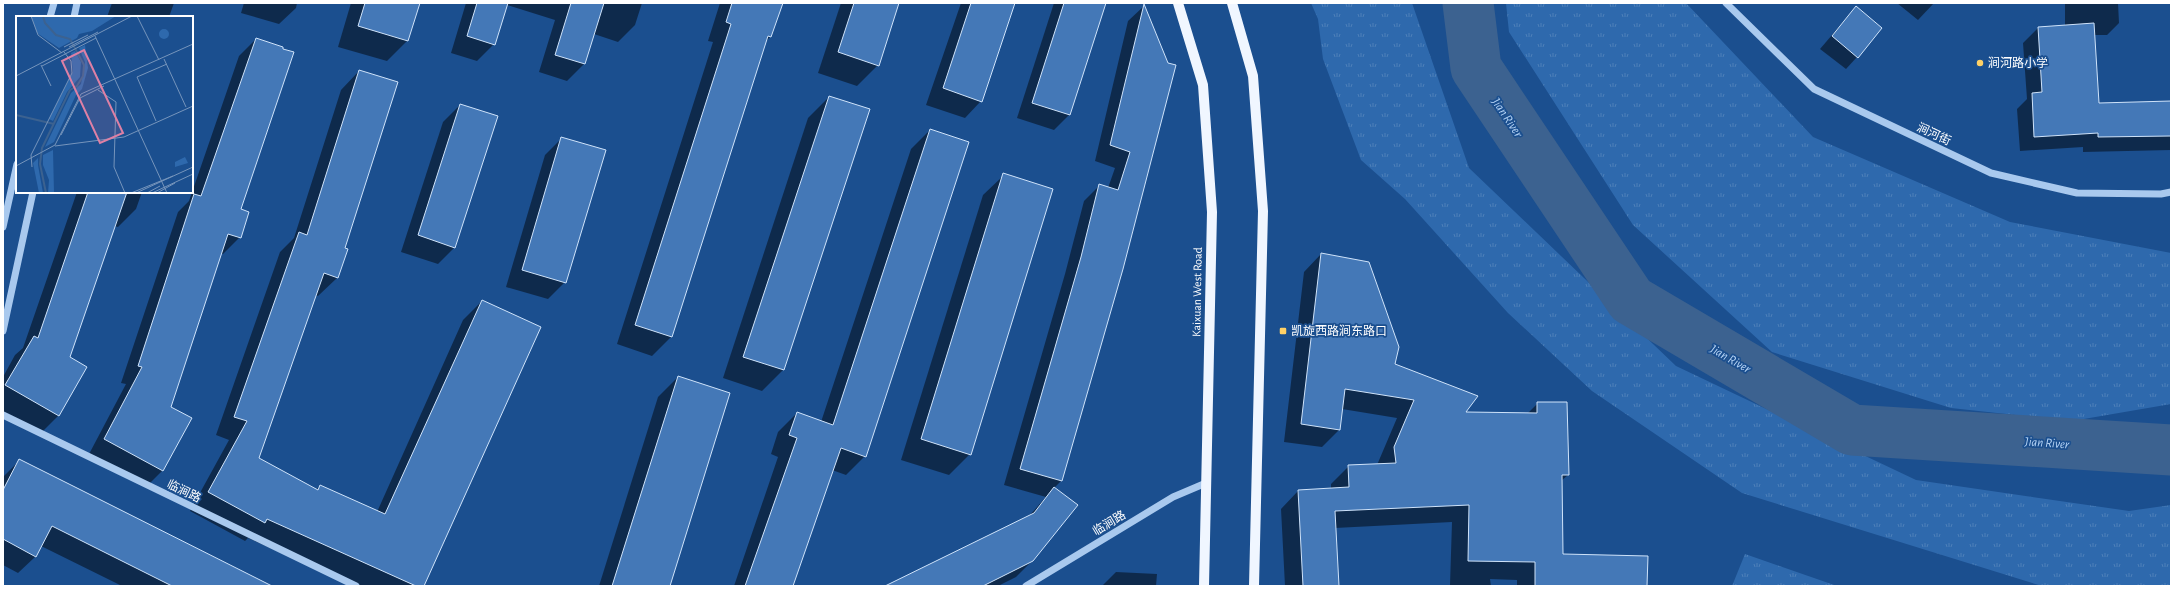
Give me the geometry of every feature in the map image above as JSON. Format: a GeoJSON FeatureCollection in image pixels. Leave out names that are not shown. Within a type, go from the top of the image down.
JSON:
{"type":"FeatureCollection","features":[{"type":"Feature","properties":{"kind":"main road","name":"Kaixuan West Road"},"geometry":{"type":"LineString","coordinates":[[1178,3],[1203,85],[1212,212],[1204,586]]}},
{"type":"Feature","properties":{"kind":"main road"},"geometry":{"type":"LineString","coordinates":[[1232,3],[1253,76],[1263,211],[1254,586]]}},
{"type":"Feature","properties":{"kind":"street"},"geometry":{"type":"LineString","coordinates":[[50,16],[54,3]]}},
{"type":"Feature","properties":{"kind":"street"},"geometry":{"type":"LineString","coordinates":[[74,16],[77,3]]}},
{"type":"Feature","properties":{"kind":"street","name":"涧河街"},"geometry":{"type":"LineString","coordinates":[[1726,3],[1814,89],[1991,173],[2077,193],[2161,194],[2171,192]]}},
{"type":"Feature","properties":{"kind":"street"},"geometry":{"type":"LineString","coordinates":[[3,227],[16,168]]}},
{"type":"Feature","properties":{"kind":"street"},"geometry":{"type":"LineString","coordinates":[[3,331],[33,193]]}},
{"type":"Feature","properties":{"kind":"street","name":"临涧路"},"geometry":{"type":"LineString","coordinates":[[3,415],[356,586]]}},
{"type":"Feature","properties":{"kind":"street","name":"临涧路"},"geometry":{"type":"LineString","coordinates":[[1026,586],[1173,497],[1206,483]]}},
{"type":"Feature","properties":{"kind":"green space"},"geometry":{"type":"Polygon","coordinates":[[[1311,3],[1412,3],[1469,168],[1676,366],[1916,480],[2129,511],[2171,505],[2171,586],[2042,586],[1742,493],[1592,391],[1508,313],[1405,199],[1361,160],[1323,59],[1318,19],[1311,3]]]}},
{"type":"Feature","properties":{"kind":"green space"},"geometry":{"type":"Polygon","coordinates":[[[1506,3],[1686,3],[1813,137],[2010,222],[2171,253],[2171,404],[2072,421],[1951,408],[1772,352],[1633,225],[1509,32],[1506,3]]]}},
{"type":"Feature","properties":{"kind":"green space"},"geometry":{"type":"Polygon","coordinates":[[[1745,554],[1837,586],[1732,586],[1745,554]]]}},
{"type":"Feature","properties":{"kind":"building"},"geometry":{"type":"Polygon","coordinates":[[[365,3],[420,3],[408,41],[358,26],[365,3]]]}},
{"type":"Feature","properties":{"kind":"building"},"geometry":{"type":"Polygon","coordinates":[[[477,3],[508,3],[495,45],[467,36],[477,3]]]}},
{"type":"Feature","properties":{"kind":"building"},"geometry":{"type":"Polygon","coordinates":[[[571,3],[604,3],[585,64],[555,55],[571,3]]]}},
{"type":"Feature","properties":{"kind":"building"},"geometry":{"type":"Polygon","coordinates":[[[732,3],[783,3],[771,37],[768,36],[672,337],[635,325],[731,24],[726,22],[732,3]]]}},
{"type":"Feature","properties":{"kind":"building"},"geometry":{"type":"Polygon","coordinates":[[[854,3],[899,3],[879,66],[838,52],[854,3]]]}},
{"type":"Feature","properties":{"kind":"building"},"geometry":{"type":"Polygon","coordinates":[[[971,3],[1015,3],[982,102],[943,88],[971,3]]]}},
{"type":"Feature","properties":{"kind":"building"},"geometry":{"type":"Polygon","coordinates":[[[1064,3],[1106,3],[1070,115],[1032,103],[1064,3]]]}},
{"type":"Feature","properties":{"kind":"building"},"geometry":{"type":"Polygon","coordinates":[[[1144,4],[1168,63],[1176,65],[1123,269],[1062,481],[1020,469],[1081,257],[1099,184],[1118,190],[1130,152],[1110,145],[1144,4]]]}},
{"type":"Feature","properties":{"kind":"building"},"geometry":{"type":"Polygon","coordinates":[[[1856,6],[1882,28],[1858,58],[1832,36],[1856,6]]]}},
{"type":"Feature","properties":{"kind":"building"},"geometry":{"type":"Polygon","coordinates":[[[2094,23],[2099,103],[2171,101],[2171,136],[2098,137],[2098,133],[2034,137],[2032,93],[2042,92],[2038,27],[2094,23]]]}},
{"type":"Feature","properties":{"kind":"building"},"geometry":{"type":"Polygon","coordinates":[[[256,38],[294,52],[241,209],[249,212],[241,238],[228,234],[171,407],[192,418],[163,471],[104,439],[142,367],[138,366],[194,194],[201,196],[256,38]]]}},
{"type":"Feature","properties":{"kind":"building"},"geometry":{"type":"Polygon","coordinates":[[[359,70],[398,82],[345,248],[348,249],[338,278],[324,273],[259,458],[318,490],[320,485],[385,514],[482,300],[541,327],[424,586],[416,586],[267,519],[265,523],[208,492],[247,421],[234,417],[299,232],[307,235],[359,70]]]}},
{"type":"Feature","properties":{"kind":"building"},"geometry":{"type":"Polygon","coordinates":[[[829,96],[870,109],[784,370],[743,357],[829,96]]]}},
{"type":"Feature","properties":{"kind":"building"},"geometry":{"type":"Polygon","coordinates":[[[460,104],[498,116],[455,248],[418,235],[460,104]]]}},
{"type":"Feature","properties":{"kind":"building"},"geometry":{"type":"Polygon","coordinates":[[[930,129],[969,142],[866,457],[841,448],[793,586],[745,586],[797,438],[789,435],[797,412],[833,425],[930,129]]]}},
{"type":"Feature","properties":{"kind":"building"},"geometry":{"type":"Polygon","coordinates":[[[561,137],[606,150],[566,283],[522,270],[561,137]]]}},
{"type":"Feature","properties":{"kind":"building"},"geometry":{"type":"Polygon","coordinates":[[[1003,173],[1053,189],[971,455],[921,439],[1003,173]]]}},
{"type":"Feature","properties":{"kind":"building"},"geometry":{"type":"Polygon","coordinates":[[[88,193],[127,193],[70,357],[87,367],[59,416],[5,385],[34,336],[38,338],[88,193]]]}},
{"type":"Feature","properties":{"kind":"building"},"geometry":{"type":"Polygon","coordinates":[[[1321,253],[1369,262],[1399,347],[1395,364],[1478,396],[1466,412],[1537,413],[1537,402],[1567,402],[1569,475],[1562,475],[1563,554],[1648,556],[1647,586],[1535,586],[1535,562],[1468,561],[1469,505],[1335,511],[1339,586],[1303,586],[1298,490],[1349,487],[1348,465],[1396,463],[1394,447],[1414,400],[1345,389],[1340,430],[1301,424],[1321,253]]]}},
{"type":"Feature","properties":{"kind":"building"},"geometry":{"type":"Polygon","coordinates":[[[678,376],[730,393],[670,586],[612,586],[678,376]]]}},
{"type":"Feature","properties":{"kind":"building"},"geometry":{"type":"Polygon","coordinates":[[[19,459],[272,586],[172,586],[52,526],[36,557],[3,539],[3,490],[19,459]]]}},
{"type":"Feature","properties":{"kind":"building"},"geometry":{"type":"Polygon","coordinates":[[[1054,487],[1078,505],[1033,561],[983,586],[885,586],[1034,513],[1054,487]]]}},
{"type":"Feature","properties":{"kind":"waterway","name":"Jian River"},"geometry":{"type":"LineString","coordinates":[[1468,3],[1476,68],[1631,300],[1852,430],[2171,450]]}},
{"type":"Feature","properties":{"kind":"place","name":"涧河路小学"},"geometry":{"type":"Point","coordinates":[1980,63]}},
{"type":"Feature","properties":{"kind":"place","name":"凯旋西路涧东路口"},"geometry":{"type":"Point","coordinates":[1283,331]}}]}
